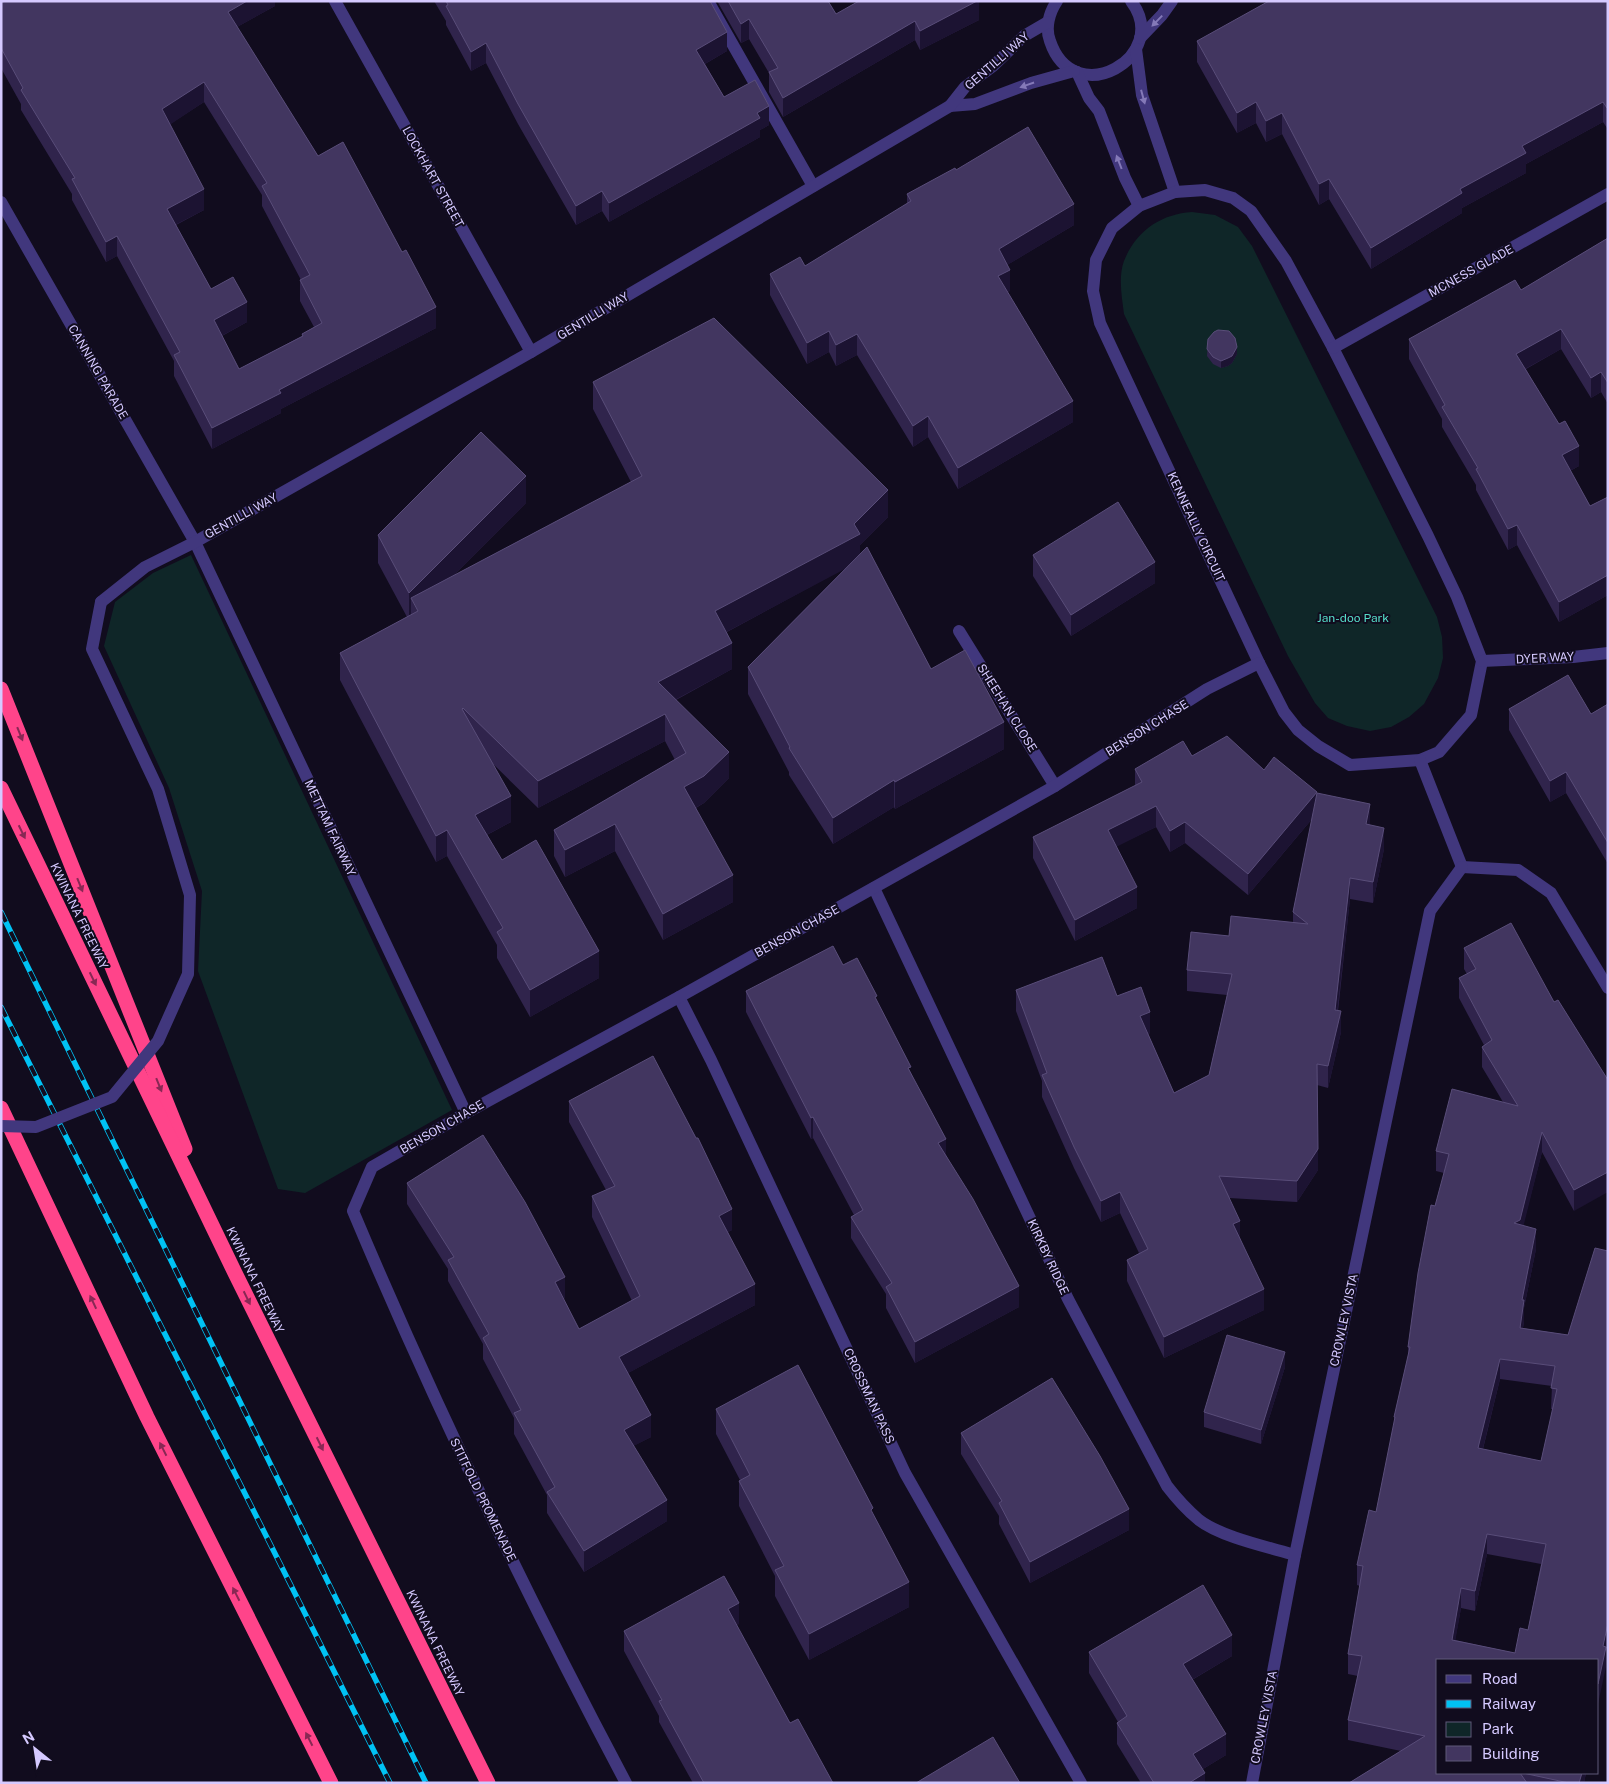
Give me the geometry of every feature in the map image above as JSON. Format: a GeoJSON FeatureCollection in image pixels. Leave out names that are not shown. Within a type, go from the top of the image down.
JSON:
{"type":"FeatureCollection","features":[{"type":"Feature","properties":{"kind":"highway"},"geometry":{"type":"LineString","coordinates":[[1,689],[235,1273]]}},
{"type":"Feature","properties":{"kind":"highway","name":"KWINANA FREEWAY"},"geometry":{"type":"LineString","coordinates":[[1,788],[235,1273],[488,1783]]}},
{"type":"Feature","properties":{"kind":"highway"},"geometry":{"type":"LineString","coordinates":[[1,1108],[147,1417],[331,1783]]}},
{"type":"Feature","properties":{"kind":"street","name":"LOCKHART STREET"},"geometry":{"type":"LineString","coordinates":[[335,1],[531,352]]}},
{"type":"Feature","properties":{"kind":"street"},"geometry":{"type":"LineString","coordinates":[[708,1],[813,186]]}},
{"type":"Feature","properties":{"kind":"street"},"geometry":{"type":"LineString","coordinates":[[1046,1],[1049,19],[1048,36],[1053,50],[1062,62],[1075,71],[1097,74],[1104,74],[1117,69],[1128,60],[1138,44],[1172,1]]}},
{"type":"Feature","properties":{"kind":"street"},"geometry":{"type":"LineString","coordinates":[[1049,19],[1057,1]]}},
{"type":"Feature","properties":{"kind":"street"},"geometry":{"type":"LineString","coordinates":[[1131,1],[1139,16],[1138,44],[1142,95],[1175,192]]}},
{"type":"Feature","properties":{"kind":"street","name":"GENTILLI WAY"},"geometry":{"type":"LineString","coordinates":[[1,1126],[36,1127],[112,1096],[158,1041],[188,974],[190,895],[158,789],[92,649],[101,602],[145,567],[195,542],[531,352],[950,106],[965,87],[993,66],[1024,36],[1049,19]]}},
{"type":"Feature","properties":{"kind":"street","name":"GENTILLI WAY"},"geometry":{"type":"LineString","coordinates":[[950,106],[975,104],[1031,83],[1075,71]]}},
{"type":"Feature","properties":{"kind":"street"},"geometry":{"type":"LineString","coordinates":[[1075,71],[1089,98],[1099,111],[1125,178],[1140,206]]}},
{"type":"Feature","properties":{"kind":"street","name":"KENNEALLY CIRCUIT"},"geometry":{"type":"LineString","coordinates":[[1205,190],[1233,198],[1251,211],[1286,261],[1333,348],[1458,597],[1482,660],[1471,715],[1439,752],[1420,760],[1350,765],[1318,746],[1298,730],[1284,712],[1259,663],[1100,323],[1094,291],[1096,260],[1112,228],[1140,206],[1175,192],[1205,190]]}},
{"type":"Feature","properties":{"kind":"street","name":"MCNESS GLADE"},"geometry":{"type":"LineString","coordinates":[[1333,348],[1608,194]]}},
{"type":"Feature","properties":{"kind":"street","name":"CANNING PARADE"},"geometry":{"type":"LineString","coordinates":[[1,202],[195,542]]}},
{"type":"Feature","properties":{"kind":"street","name":"METTAM FAIRWAY"},"geometry":{"type":"LineString","coordinates":[[195,542],[466,1113]]}},
{"type":"Feature","properties":{"kind":"street","name":"SHEEHAN CLOSE"},"geometry":{"type":"LineString","coordinates":[[958,631],[1055,786]]}},
{"type":"Feature","properties":{"kind":"street","name":"DYER WAY"},"geometry":{"type":"LineString","coordinates":[[1482,660],[1573,657],[1608,653]]}},
{"type":"Feature","properties":{"kind":"street","name":"BENSON CHASE"},"geometry":{"type":"LineString","coordinates":[[353,1211],[372,1167],[1055,786],[1207,690],[1259,663]]}},
{"type":"Feature","properties":{"kind":"street"},"geometry":{"type":"LineString","coordinates":[[1420,760],[1462,867],[1518,870],[1551,893],[1608,988]]}},
{"type":"Feature","properties":{"kind":"street","name":"CROWLEY VISTA"},"geometry":{"type":"LineString","coordinates":[[1252,1783],[1295,1555],[1430,911],[1462,867]]}},
{"type":"Feature","properties":{"kind":"street","name":"KIRKBY RIDGE"},"geometry":{"type":"LineString","coordinates":[[874,888],[1068,1300],[1167,1486],[1182,1505],[1201,1522],[1224,1533],[1295,1555]]}},
{"type":"Feature","properties":{"kind":"street","name":"CROSSMAN PASS"},"geometry":{"type":"LineString","coordinates":[[679,997],[711,1060],[906,1473],[1081,1783]]}},
{"type":"Feature","properties":{"kind":"street","name":"STITFOLD PROMENADE"},"geometry":{"type":"LineString","coordinates":[[353,1211],[443,1416],[506,1548],[626,1783]]}},
{"type":"Feature","properties":{"kind":"green space","name":"Jan-doo Park"},"geometry":{"type":"Polygon","coordinates":[[[1192,212],[1215,215],[1238,227],[1252,246],[1437,617],[1442,637],[1443,658],[1438,678],[1424,704],[1409,717],[1391,727],[1370,731],[1347,726],[1328,718],[1315,703],[1288,656],[1124,314],[1121,288],[1122,267],[1135,241],[1160,220],[1181,213],[1192,212]]]}},
{"type":"Feature","properties":{"kind":"green space"},"geometry":{"type":"Polygon","coordinates":[[[191,555],[452,1110],[305,1193],[278,1189],[198,971],[202,891],[169,788],[104,646],[115,602],[153,573],[191,555]]]}},
{"type":"Feature","properties":{"kind":"building"},"geometry":{"type":"Polygon","coordinates":[[[247,1],[228,12],[318,156],[343,142],[402,252],[406,250],[436,307],[279,390],[281,393],[212,428],[174,355],[180,352],[117,236],[106,242],[72,179],[75,178],[21,90],[23,88],[1,48],[1,3],[247,1]],[[204,82],[162,109],[204,189],[167,209],[211,289],[233,277],[247,302],[214,320],[239,369],[303,336],[302,334],[322,323],[300,280],[310,275],[262,186],[267,183],[204,82]]]}},
{"type":"Feature","properties":{"kind":"building"},"geometry":{"type":"Polygon","coordinates":[[[446,1],[710,1],[727,32],[696,50],[724,97],[755,80],[769,106],[757,113],[760,118],[609,203],[602,191],[576,206],[486,43],[471,52],[446,6],[448,5],[446,1]]]}},
{"type":"Feature","properties":{"kind":"building"},"geometry":{"type":"Polygon","coordinates":[[[728,1],[828,1],[836,14],[859,1],[977,1],[920,31],[915,21],[783,98],[769,72],[778,68],[749,19],[741,24],[728,1]]]}},
{"type":"Feature","properties":{"kind":"building"},"geometry":{"type":"Polygon","coordinates":[[[1269,1],[1608,1],[1608,107],[1603,102],[1522,146],[1526,153],[1460,189],[1462,193],[1371,248],[1329,179],[1319,184],[1282,113],[1266,121],[1256,102],[1237,113],[1197,41],[1269,1]]]}},
{"type":"Feature","properties":{"kind":"building"},"geometry":{"type":"Polygon","coordinates":[[[1028,127],[1074,204],[999,249],[1010,270],[998,276],[1073,401],[958,468],[928,416],[913,426],[857,334],[836,345],[829,331],[807,343],[770,274],[800,257],[805,266],[911,201],[907,194],[955,168],[956,170],[1028,127]]]}},
{"type":"Feature","properties":{"kind":"building"},"geometry":{"type":"Polygon","coordinates":[[[1608,238],[1608,383],[1601,372],[1591,378],[1561,329],[1516,354],[1559,424],[1565,421],[1579,446],[1562,455],[1590,506],[1608,497],[1608,575],[1559,602],[1517,525],[1508,529],[1476,469],[1478,468],[1442,407],[1445,405],[1409,339],[1515,280],[1521,290],[1608,238]]]}},
{"type":"Feature","properties":{"kind":"building"},"geometry":{"type":"Polygon","coordinates":[[[714,318],[888,490],[854,524],[860,534],[715,611],[732,643],[658,682],[729,752],[704,776],[684,787],[733,875],[663,914],[615,824],[565,850],[554,830],[686,753],[665,714],[538,781],[462,709],[511,796],[475,815],[502,860],[536,840],[599,951],[530,990],[497,932],[503,928],[447,830],[436,836],[340,653],[418,611],[411,598],[642,476],[593,382],[714,318]]]}},
{"type":"Feature","properties":{"kind":"building"},"geometry":{"type":"Polygon","coordinates":[[[1218,330],[1229,331],[1235,338],[1237,347],[1232,356],[1221,361],[1213,357],[1207,349],[1208,339],[1218,330]]]}},
{"type":"Feature","properties":{"kind":"building"},"geometry":{"type":"Polygon","coordinates":[[[481,432],[526,476],[409,593],[378,535],[481,432]]]}},
{"type":"Feature","properties":{"kind":"building"},"geometry":{"type":"Polygon","coordinates":[[[1118,502],[1155,562],[1071,615],[1033,555],[1118,502]]]}},
{"type":"Feature","properties":{"kind":"building"},"geometry":{"type":"Polygon","coordinates":[[[867,547],[931,669],[965,650],[1004,722],[895,782],[894,780],[833,818],[789,748],[748,667],[867,547]]]}},
{"type":"Feature","properties":{"kind":"building"},"geometry":{"type":"Polygon","coordinates":[[[1568,675],[1591,714],[1608,704],[1608,843],[1566,772],[1550,781],[1509,709],[1568,675]]]}},
{"type":"Feature","properties":{"kind":"building"},"geometry":{"type":"Polygon","coordinates":[[[1227,736],[1264,770],[1274,757],[1317,792],[1248,874],[1185,822],[1170,831],[1156,806],[1108,830],[1137,887],[1075,920],[1033,837],[1142,782],[1135,769],[1183,741],[1192,756],[1227,736]]]}},
{"type":"Feature","properties":{"kind":"building"},"geometry":{"type":"Polygon","coordinates":[[[1317,793],[1370,804],[1366,824],[1384,828],[1373,882],[1350,878],[1335,1010],[1341,1011],[1328,1066],[1317,1064],[1318,1149],[1297,1181],[1219,1176],[1240,1221],[1233,1224],[1264,1289],[1164,1337],[1127,1260],[1148,1249],[1120,1192],[1101,1201],[1074,1147],[1042,1075],[1047,1073],[1016,990],[1102,957],[1117,996],[1141,987],[1150,1012],[1140,1016],[1174,1093],[1209,1075],[1232,974],[1187,970],[1191,932],[1229,936],[1231,916],[1308,924],[1293,912],[1317,793]]]}},
{"type":"Feature","properties":{"kind":"building"},"geometry":{"type":"Polygon","coordinates":[[[1511,923],[1554,1002],[1558,1000],[1608,1080],[1608,1172],[1574,1190],[1542,1132],[1520,1220],[1514,1223],[1536,1229],[1522,1300],[1524,1300],[1520,1328],[1568,1335],[1595,1248],[1608,1251],[1608,1623],[1603,1646],[1606,1647],[1599,1679],[1599,1659],[1436,1659],[1436,1774],[1521,1774],[1527,1783],[1349,1783],[1425,1736],[1348,1720],[1362,1656],[1348,1654],[1363,1566],[1357,1565],[1369,1510],[1376,1512],[1394,1417],[1410,1347],[1408,1347],[1418,1273],[1431,1205],[1435,1206],[1449,1154],[1436,1151],[1452,1089],[1518,1106],[1482,1047],[1492,1040],[1459,978],[1476,969],[1464,948],[1511,923]],[[1500,1359],[1478,1448],[1541,1461],[1557,1389],[1551,1388],[1555,1366],[1500,1359]],[[1487,1534],[1475,1591],[1461,1588],[1452,1640],[1515,1653],[1520,1628],[1528,1630],[1546,1544],[1487,1534]]]}},
{"type":"Feature","properties":{"kind":"building"},"geometry":{"type":"Polygon","coordinates":[[[833,946],[843,965],[857,958],[911,1067],[908,1068],[946,1139],[938,1143],[973,1199],[1019,1286],[915,1342],[886,1287],[892,1283],[851,1217],[863,1210],[813,1117],[811,1118],[746,991],[833,946]]]}},
{"type":"Feature","properties":{"kind":"building"},"geometry":{"type":"Polygon","coordinates":[[[653,1056],[696,1138],[698,1138],[732,1209],[719,1216],[755,1284],[619,1357],[651,1415],[624,1430],[667,1500],[584,1551],[547,1492],[555,1487],[514,1413],[521,1410],[483,1338],[489,1334],[448,1260],[454,1257],[407,1183],[483,1135],[525,1202],[565,1277],[555,1282],[579,1329],[640,1296],[592,1196],[615,1186],[569,1101],[653,1056]]]}},
{"type":"Feature","properties":{"kind":"building"},"geometry":{"type":"Polygon","coordinates":[[[1227,1335],[1285,1352],[1261,1430],[1204,1412],[1227,1335]]]}},
{"type":"Feature","properties":{"kind":"building"},"geometry":{"type":"Polygon","coordinates":[[[798,1365],[873,1508],[871,1510],[909,1582],[809,1634],[775,1570],[784,1566],[739,1481],[750,1475],[716,1409],[798,1365]]]}},
{"type":"Feature","properties":{"kind":"building"},"geometry":{"type":"Polygon","coordinates":[[[1052,1378],[1100,1456],[1129,1509],[1030,1562],[999,1503],[1002,1501],[961,1433],[1052,1378]]]}},
{"type":"Feature","properties":{"kind":"building"},"geometry":{"type":"Polygon","coordinates":[[[724,1576],[739,1603],[728,1609],[790,1723],[798,1719],[833,1783],[704,1783],[659,1701],[662,1700],[624,1631],[724,1576]]]}},
{"type":"Feature","properties":{"kind":"building"},"geometry":{"type":"Polygon","coordinates":[[[1203,1585],[1232,1635],[1183,1664],[1226,1734],[1193,1754],[1205,1773],[1189,1783],[1154,1783],[1117,1723],[1127,1716],[1089,1652],[1203,1585]]]}},
{"type":"Feature","properties":{"kind":"building"},"geometry":{"type":"Polygon","coordinates":[[[993,1737],[1020,1783],[916,1783],[993,1737]]]}},
{"type":"Feature","properties":{"kind":"building"},"geometry":{"type":"Polygon","coordinates":[[[1528,1774],[1582,1774],[1579,1783],[1569,1783],[1528,1774]]]}},
{"type":"Feature","properties":{"kind":"railway"},"geometry":{"type":"LineString","coordinates":[[1,912],[426,1783]]}},
{"type":"Feature","properties":{"kind":"railway"},"geometry":{"type":"LineString","coordinates":[[1,1007],[390,1783]]}}]}
